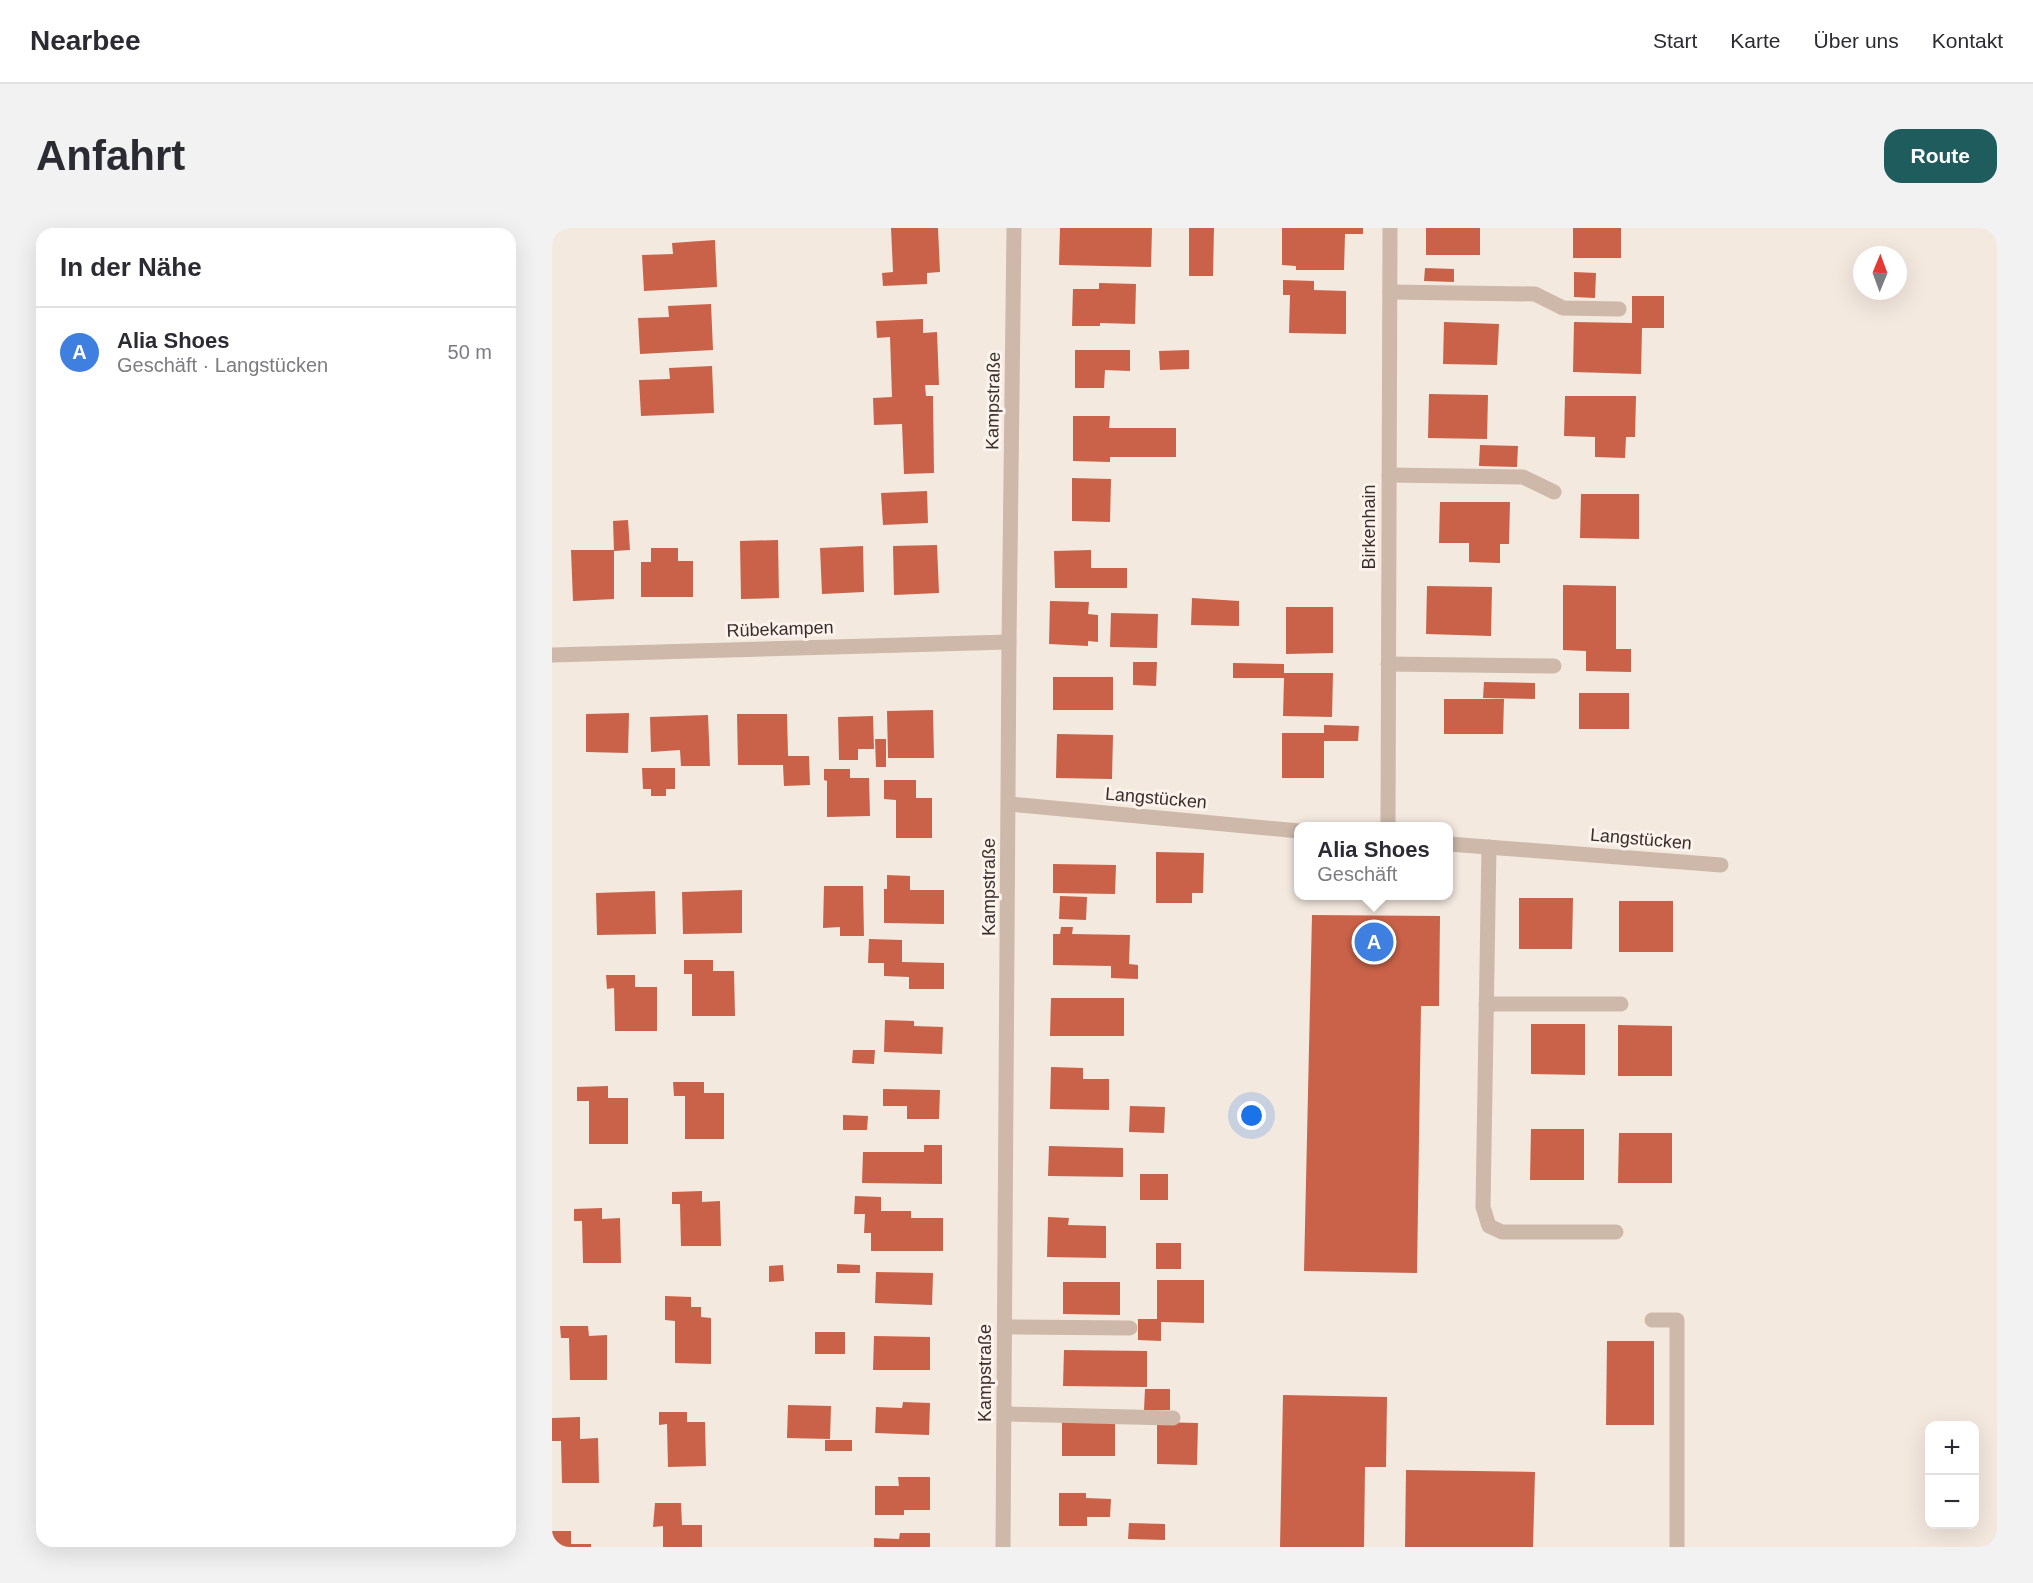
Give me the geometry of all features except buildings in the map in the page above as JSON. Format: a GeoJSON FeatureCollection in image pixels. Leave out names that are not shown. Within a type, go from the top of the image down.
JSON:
{"type":"FeatureCollection","features":[{"type":"Feature","properties":{"kind":"street","name":"Kampstraße"},"geometry":{"type":"LineString","coordinates":[[1003,1547],[1014,228]]}},
{"type":"Feature","properties":{"kind":"street","name":"Birkenhain"},"geometry":{"type":"LineString","coordinates":[[1388,822],[1390,228]]}},
{"type":"Feature","properties":{"kind":"street"},"geometry":{"type":"LineString","coordinates":[[1390,292],[1535,294],[1563,308],[1619,309]]}},
{"type":"Feature","properties":{"kind":"street"},"geometry":{"type":"LineString","coordinates":[[1389,475],[1522,477],[1554,492]]}},
{"type":"Feature","properties":{"kind":"street","name":"Rübekampen"},"geometry":{"type":"LineString","coordinates":[[552,656],[1009,642]]}},
{"type":"Feature","properties":{"kind":"street"},"geometry":{"type":"LineString","coordinates":[[1388,664],[1554,666]]}},
{"type":"Feature","properties":{"kind":"street","name":"Langstücken"},"geometry":{"type":"LineString","coordinates":[[1009,804],[1294,831]]}},
{"type":"Feature","properties":{"kind":"street","name":"Langstücken"},"geometry":{"type":"LineString","coordinates":[[1453,844],[1721,865]]}},
{"type":"Feature","properties":{"kind":"street"},"geometry":{"type":"LineString","coordinates":[[1489,847],[1483,1207],[1489,1226],[1502,1232],[1616,1232]]}},
{"type":"Feature","properties":{"kind":"street"},"geometry":{"type":"LineString","coordinates":[[1486,1004],[1621,1004]]}},
{"type":"Feature","properties":{"kind":"street"},"geometry":{"type":"LineString","coordinates":[[1652,1320],[1677,1320],[1677,1547]]}},
{"type":"Feature","properties":{"kind":"street"},"geometry":{"type":"LineString","coordinates":[[1005,1327],[1130,1328]]}},
{"type":"Feature","properties":{"kind":"street"},"geometry":{"type":"LineString","coordinates":[[1005,1414],[1173,1418]]}},
{"type":"Feature","properties":{"kind":"place","name":"Alia Shoes"},"geometry":{"type":"Point","coordinates":[1374,942]}}]}
